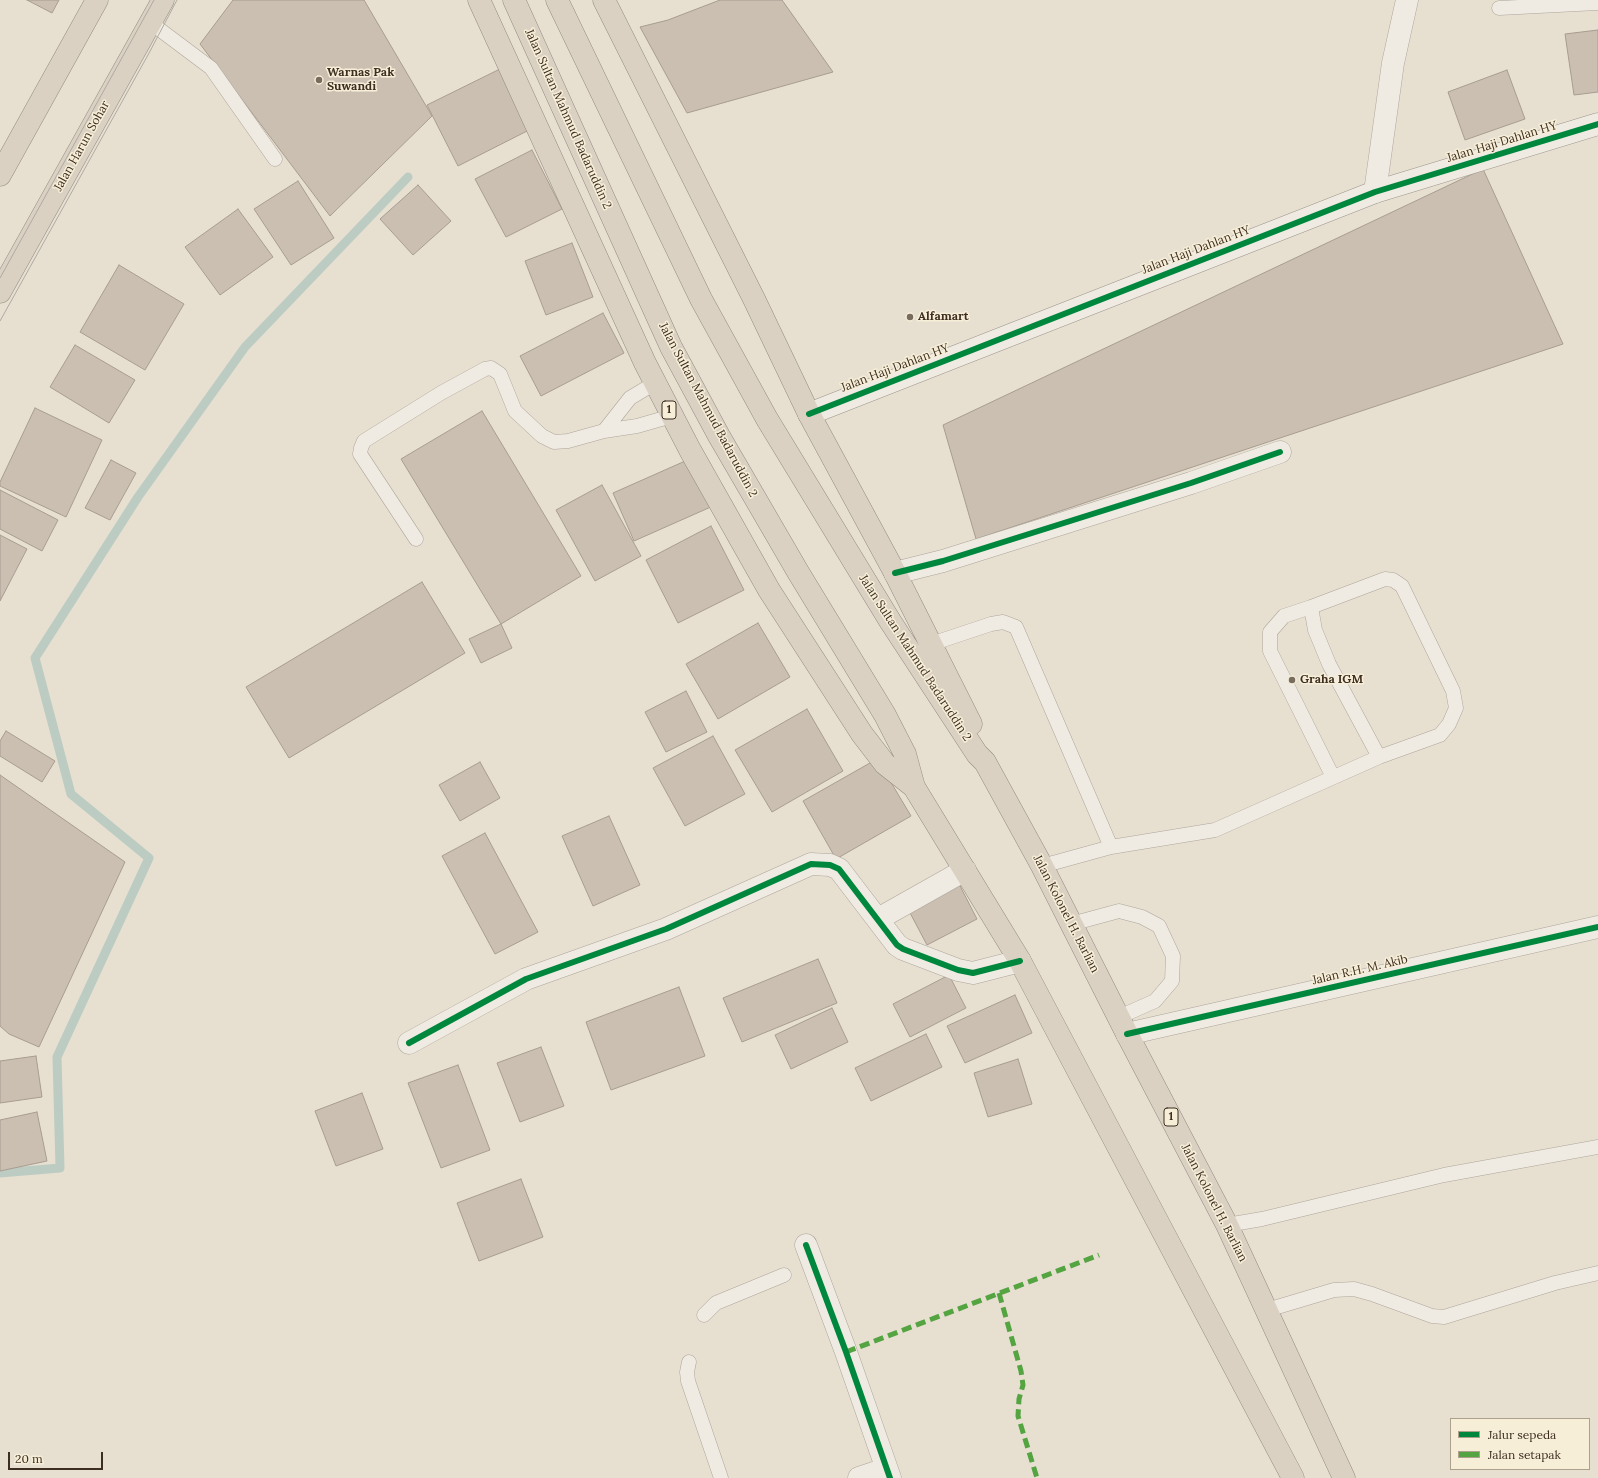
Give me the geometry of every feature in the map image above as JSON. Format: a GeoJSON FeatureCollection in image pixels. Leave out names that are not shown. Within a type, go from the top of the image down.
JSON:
{"type":"FeatureCollection","features":[{"type":"Feature","properties":{"kind":"highway"},"geometry":{"type":"LineString","coordinates":[[0,175],[97,0]]}},
{"type":"Feature","properties":{"kind":"highway","name":"Jalan Harun Sohar"},"geometry":{"type":"LineString","coordinates":[[0,292],[163,0]]}},
{"type":"Feature","properties":{"kind":"highway","name":"1"},"geometry":{"type":"LineString","coordinates":[[479,0],[655,383],[690,450],[769,590],[862,734],[886,764],[912,781],[1020,961],[1293,1478]]}},
{"type":"Feature","properties":{"kind":"highway","name":"Jalan Sultan Mahmud Badaruddin 2"},"geometry":{"type":"LineString","coordinates":[[514,0],[671,347],[719,436],[798,572],[885,715],[905,754],[912,781]]}},
{"type":"Feature","properties":{"kind":"highway","name":"Jalan Sultan Mahmud Badaruddin 2"},"geometry":{"type":"LineString","coordinates":[[557,0],[701,299],[767,419],[856,567],[981,758]]}},
{"type":"Feature","properties":{"kind":"highway","name":"1"},"geometry":{"type":"LineString","coordinates":[[604,0],[754,299],[808,414],[895,573],[931,644],[984,751],[981,758]]}},
{"type":"Feature","properties":{"kind":"highway","name":"Jalan Kolonel H. Barlian"},"geometry":{"type":"LineString","coordinates":[[981,758],[1042,866],[1123,1026],[1227,1225],[1344,1478]]}},
{"type":"Feature","properties":{"kind":"street"},"geometry":{"type":"LineString","coordinates":[[1375,192],[1393,63],[1407,0]]}},
{"type":"Feature","properties":{"kind":"street","name":"Jalan Haji Dahlan HY"},"geometry":{"type":"LineString","coordinates":[[808,414],[1375,192],[1598,124]]}},
{"type":"Feature","properties":{"kind":"street"},"geometry":{"type":"LineString","coordinates":[[895,573],[943,561],[1191,483],[1280,452]]}},
{"type":"Feature","properties":{"kind":"street"},"geometry":{"type":"LineString","coordinates":[[409,1043],[526,979],[666,929],[811,864],[830,865],[838,869],[897,945],[904,949],[958,970],[973,973],[1020,961]]}},
{"type":"Feature","properties":{"kind":"street"},"geometry":{"type":"LineString","coordinates":[[878,919],[965,870]]}},
{"type":"Feature","properties":{"kind":"street","name":"Jalan R.H. M. Akib"},"geometry":{"type":"LineString","coordinates":[[1123,1026],[1598,927]]}},
{"type":"Feature","properties":{"kind":"street"},"geometry":{"type":"LineString","coordinates":[[806,1245],[846,1352],[888,1473],[859,1478]]}},
{"type":"Feature","properties":{"kind":"lane"},"geometry":{"type":"LineString","coordinates":[[1499,8],[1598,3]]}},
{"type":"Feature","properties":{"kind":"lane"},"geometry":{"type":"LineString","coordinates":[[151,23],[211,68],[275,159]]}},
{"type":"Feature","properties":{"kind":"lane"},"geometry":{"type":"LineString","coordinates":[[416,539],[360,454],[361,448],[364,441],[442,393],[485,369],[491,368],[500,374],[515,411],[542,436],[554,442],[568,441],[604,431],[637,426],[672,416]]}},
{"type":"Feature","properties":{"kind":"lane"},"geometry":{"type":"LineString","coordinates":[[604,431],[630,398],[655,383]]}},
{"type":"Feature","properties":{"kind":"lane"},"geometry":{"type":"LineString","coordinates":[[1042,866],[1111,848],[1215,830],[1333,778],[1379,757],[1440,734],[1450,724],[1456,708],[1453,691],[1402,586],[1393,580],[1385,579],[1284,616],[1270,632],[1270,651],[1333,778]]}},
{"type":"Feature","properties":{"kind":"lane"},"geometry":{"type":"LineString","coordinates":[[1311,607],[1315,630],[1329,664],[1379,757]]}},
{"type":"Feature","properties":{"kind":"lane"},"geometry":{"type":"LineString","coordinates":[[931,644],[991,624],[1003,622],[1016,627],[1111,848]]}},
{"type":"Feature","properties":{"kind":"lane"},"geometry":{"type":"LineString","coordinates":[[1071,924],[1119,911],[1142,917],[1159,926],[1173,956],[1172,981],[1155,1001],[1123,1026]]}},
{"type":"Feature","properties":{"kind":"lane"},"geometry":{"type":"LineString","coordinates":[[1227,1225],[1262,1219],[1444,1176],[1598,1147]]}},
{"type":"Feature","properties":{"kind":"lane"},"geometry":{"type":"LineString","coordinates":[[1267,1310],[1334,1290],[1354,1289],[1432,1316],[1444,1317],[1555,1282],[1598,1273]]}},
{"type":"Feature","properties":{"kind":"lane"},"geometry":{"type":"LineString","coordinates":[[704,1315],[716,1303],[784,1275]]}},
{"type":"Feature","properties":{"kind":"lane"},"geometry":{"type":"LineString","coordinates":[[689,1362],[687,1372],[688,1381],[721,1478]]}},
{"type":"Feature","properties":{"kind":"building"},"geometry":{"type":"Polygon","coordinates":[[[27,0],[59,0],[52,13],[27,0]]]}},
{"type":"Feature","properties":{"kind":"building","name":"Warnas Pak Suwandi"},"geometry":{"type":"Polygon","coordinates":[[[233,0],[364,0],[432,116],[330,216],[200,44],[233,0]]]}},
{"type":"Feature","properties":{"kind":"building"},"geometry":{"type":"Polygon","coordinates":[[[720,0],[782,0],[833,72],[687,113],[640,27],[668,20],[720,0]]]}},
{"type":"Feature","properties":{"kind":"building"},"geometry":{"type":"Polygon","coordinates":[[[1598,30],[1598,92],[1574,95],[1565,34],[1598,30]]]}},
{"type":"Feature","properties":{"kind":"building"},"geometry":{"type":"Polygon","coordinates":[[[504,67],[535,127],[458,166],[427,105],[504,67]]]}},
{"type":"Feature","properties":{"kind":"building"},"geometry":{"type":"Polygon","coordinates":[[[1507,70],[1525,119],[1465,140],[1448,92],[1507,70]]]}},
{"type":"Feature","properties":{"kind":"building"},"geometry":{"type":"Polygon","coordinates":[[[532,150],[562,209],[506,237],[475,179],[532,150]]]}},
{"type":"Feature","properties":{"kind":"building"},"geometry":{"type":"Polygon","coordinates":[[[1483,169],[1563,344],[976,539],[943,425],[1483,169]]]}},
{"type":"Feature","properties":{"kind":"building"},"geometry":{"type":"Polygon","coordinates":[[[298,181],[334,238],[291,265],[254,209],[298,181]]]}},
{"type":"Feature","properties":{"kind":"building"},"geometry":{"type":"Polygon","coordinates":[[[418,185],[451,221],[413,255],[380,219],[418,185]]]}},
{"type":"Feature","properties":{"kind":"building"},"geometry":{"type":"Polygon","coordinates":[[[238,209],[273,257],[220,295],[185,247],[238,209]]]}},
{"type":"Feature","properties":{"kind":"building"},"geometry":{"type":"Polygon","coordinates":[[[572,243],[593,297],[546,315],[525,261],[572,243]]]}},
{"type":"Feature","properties":{"kind":"building"},"geometry":{"type":"Polygon","coordinates":[[[119,265],[184,304],[145,370],[80,332],[119,265]]]}},
{"type":"Feature","properties":{"kind":"building"},"geometry":{"type":"Polygon","coordinates":[[[603,313],[624,353],[541,396],[520,356],[603,313]]]}},
{"type":"Feature","properties":{"kind":"building"},"geometry":{"type":"Polygon","coordinates":[[[75,345],[135,380],[109,423],[50,387],[75,345]]]}},
{"type":"Feature","properties":{"kind":"building"},"geometry":{"type":"Polygon","coordinates":[[[35,408],[102,440],[66,517],[0,486],[0,482],[35,408]]]}},
{"type":"Feature","properties":{"kind":"building"},"geometry":{"type":"Polygon","coordinates":[[[482,411],[581,576],[501,624],[401,459],[482,411]]]}},
{"type":"Feature","properties":{"kind":"building"},"geometry":{"type":"Polygon","coordinates":[[[692,458],[713,506],[634,541],[613,493],[692,458]]]}},
{"type":"Feature","properties":{"kind":"building"},"geometry":{"type":"Polygon","coordinates":[[[111,460],[136,473],[110,520],[85,508],[111,460]]]}},
{"type":"Feature","properties":{"kind":"building"},"geometry":{"type":"Polygon","coordinates":[[[602,485],[641,556],[595,581],[556,510],[602,485]]]}},
{"type":"Feature","properties":{"kind":"building"},"geometry":{"type":"Polygon","coordinates":[[[0,490],[58,520],[42,551],[0,529],[0,490]]]}},
{"type":"Feature","properties":{"kind":"building"},"geometry":{"type":"Polygon","coordinates":[[[711,526],[744,590],[678,623],[646,560],[711,526]]]}},
{"type":"Feature","properties":{"kind":"building"},"geometry":{"type":"Polygon","coordinates":[[[0,535],[27,549],[0,601],[0,535]]]}},
{"type":"Feature","properties":{"kind":"building"},"geometry":{"type":"Polygon","coordinates":[[[422,582],[465,653],[289,758],[246,687],[422,582]]]}},
{"type":"Feature","properties":{"kind":"building"},"geometry":{"type":"Polygon","coordinates":[[[758,623],[790,677],[718,719],[686,664],[758,623]]]}},
{"type":"Feature","properties":{"kind":"building"},"geometry":{"type":"Polygon","coordinates":[[[501,624],[512,648],[481,663],[469,639],[501,624]]]}},
{"type":"Feature","properties":{"kind":"building"},"geometry":{"type":"Polygon","coordinates":[[[686,691],[707,732],[666,752],[645,712],[686,691]]]}},
{"type":"Feature","properties":{"kind":"building"},"geometry":{"type":"Polygon","coordinates":[[[807,709],[843,771],[772,812],[735,750],[807,709]]]}},
{"type":"Feature","properties":{"kind":"building"},"geometry":{"type":"Polygon","coordinates":[[[6,731],[55,761],[42,782],[0,756],[0,741],[6,731]]]}},
{"type":"Feature","properties":{"kind":"building"},"geometry":{"type":"Polygon","coordinates":[[[713,736],[745,794],[685,826],[653,768],[713,736]]]}},
{"type":"Feature","properties":{"kind":"building"},"geometry":{"type":"Polygon","coordinates":[[[877,759],[911,816],[836,859],[803,801],[877,759]]]}},
{"type":"Feature","properties":{"kind":"building"},"geometry":{"type":"Polygon","coordinates":[[[480,762],[500,798],[460,821],[439,785],[480,762]]]}},
{"type":"Feature","properties":{"kind":"building"},"geometry":{"type":"Polygon","coordinates":[[[0,775],[125,862],[39,1047],[9,1034],[0,1026],[0,775]]]}},
{"type":"Feature","properties":{"kind":"building"},"geometry":{"type":"Polygon","coordinates":[[[609,816],[640,885],[593,906],[562,836],[609,816]]]}},
{"type":"Feature","properties":{"kind":"building"},"geometry":{"type":"Polygon","coordinates":[[[485,833],[538,932],[495,954],[442,856],[485,833]]]}},
{"type":"Feature","properties":{"kind":"building"},"geometry":{"type":"Polygon","coordinates":[[[959,884],[977,919],[927,945],[909,911],[959,884]]]}},
{"type":"Feature","properties":{"kind":"building"},"geometry":{"type":"Polygon","coordinates":[[[818,959],[837,1003],[742,1042],[723,998],[818,959]]]}},
{"type":"Feature","properties":{"kind":"building"},"geometry":{"type":"Polygon","coordinates":[[[949,975],[966,1008],[910,1037],[893,1004],[949,975]]]}},
{"type":"Feature","properties":{"kind":"building"},"geometry":{"type":"Polygon","coordinates":[[[679,987],[705,1056],[611,1090],[586,1022],[679,987]]]}},
{"type":"Feature","properties":{"kind":"building"},"geometry":{"type":"Polygon","coordinates":[[[1015,995],[1032,1033],[965,1063],[947,1026],[1015,995]]]}},
{"type":"Feature","properties":{"kind":"building"},"geometry":{"type":"Polygon","coordinates":[[[832,1008],[848,1042],[791,1069],[775,1035],[832,1008]]]}},
{"type":"Feature","properties":{"kind":"building"},"geometry":{"type":"Polygon","coordinates":[[[926,1034],[942,1067],[871,1101],[855,1068],[926,1034]]]}},
{"type":"Feature","properties":{"kind":"building"},"geometry":{"type":"Polygon","coordinates":[[[541,1047],[564,1106],[520,1122],[497,1063],[541,1047]]]}},
{"type":"Feature","properties":{"kind":"building"},"geometry":{"type":"Polygon","coordinates":[[[36,1056],[42,1097],[0,1103],[0,1061],[36,1056]]]}},
{"type":"Feature","properties":{"kind":"building"},"geometry":{"type":"Polygon","coordinates":[[[1018,1059],[1032,1104],[988,1117],[974,1073],[1018,1059]]]}},
{"type":"Feature","properties":{"kind":"building"},"geometry":{"type":"Polygon","coordinates":[[[458,1065],[490,1150],[441,1168],[408,1083],[458,1065]]]}},
{"type":"Feature","properties":{"kind":"building"},"geometry":{"type":"Polygon","coordinates":[[[362,1093],[383,1149],[336,1166],[315,1111],[362,1093]]]}},
{"type":"Feature","properties":{"kind":"building"},"geometry":{"type":"Polygon","coordinates":[[[37,1112],[47,1161],[0,1171],[0,1120],[37,1112]]]}},
{"type":"Feature","properties":{"kind":"building"},"geometry":{"type":"Polygon","coordinates":[[[521,1179],[543,1237],[479,1261],[457,1203],[521,1179]]]}},
{"type":"Feature","properties":{"kind":"waterway"},"geometry":{"type":"LineString","coordinates":[[0,1173],[60,1168],[57,1057],[149,858],[71,794],[35,658],[138,497],[245,347],[408,177]]}},
{"type":"Feature","properties":{"kind":"tram line"},"geometry":{"type":"LineString","coordinates":[[0,278],[154,0]]}},
{"type":"Feature","properties":{"kind":"tram line"},"geometry":{"type":"LineString","coordinates":[[0,321],[177,0]]}},
{"type":"Feature","properties":{"kind":"marked path"},"geometry":{"type":"LineString","coordinates":[[846,1352],[1099,1255]]}},
{"type":"Feature","properties":{"kind":"marked path"},"geometry":{"type":"LineString","coordinates":[[999,1293],[1021,1371],[1023,1385],[1019,1399],[1018,1416],[1037,1478]]}},
{"type":"Feature","properties":{"kind":"cycle path"},"geometry":{"type":"LineString","coordinates":[[809,414],[1375,192],[1598,124]]}},
{"type":"Feature","properties":{"kind":"cycle path"},"geometry":{"type":"LineString","coordinates":[[895,573],[943,561],[1191,483],[1280,452]]}},
{"type":"Feature","properties":{"kind":"cycle path"},"geometry":{"type":"LineString","coordinates":[[409,1043],[526,979],[666,929],[811,864],[830,865],[839,869],[897,945],[903,949],[958,970],[973,973],[1020,961]]}},
{"type":"Feature","properties":{"kind":"cycle path"},"geometry":{"type":"LineString","coordinates":[[1127,1034],[1598,927]]}},
{"type":"Feature","properties":{"kind":"cycle path"},"geometry":{"type":"LineString","coordinates":[[806,1245],[846,1352],[890,1478]]}},
{"type":"Feature","properties":{"kind":"place","name":"Warnas Pak Suwandi"},"geometry":{"type":"Point","coordinates":[319,80]}},
{"type":"Feature","properties":{"kind":"place","name":"Alfamart"},"geometry":{"type":"Point","coordinates":[910,317]}},
{"type":"Feature","properties":{"kind":"place","name":"Graha IGM"},"geometry":{"type":"Point","coordinates":[1292,680]}}]}
